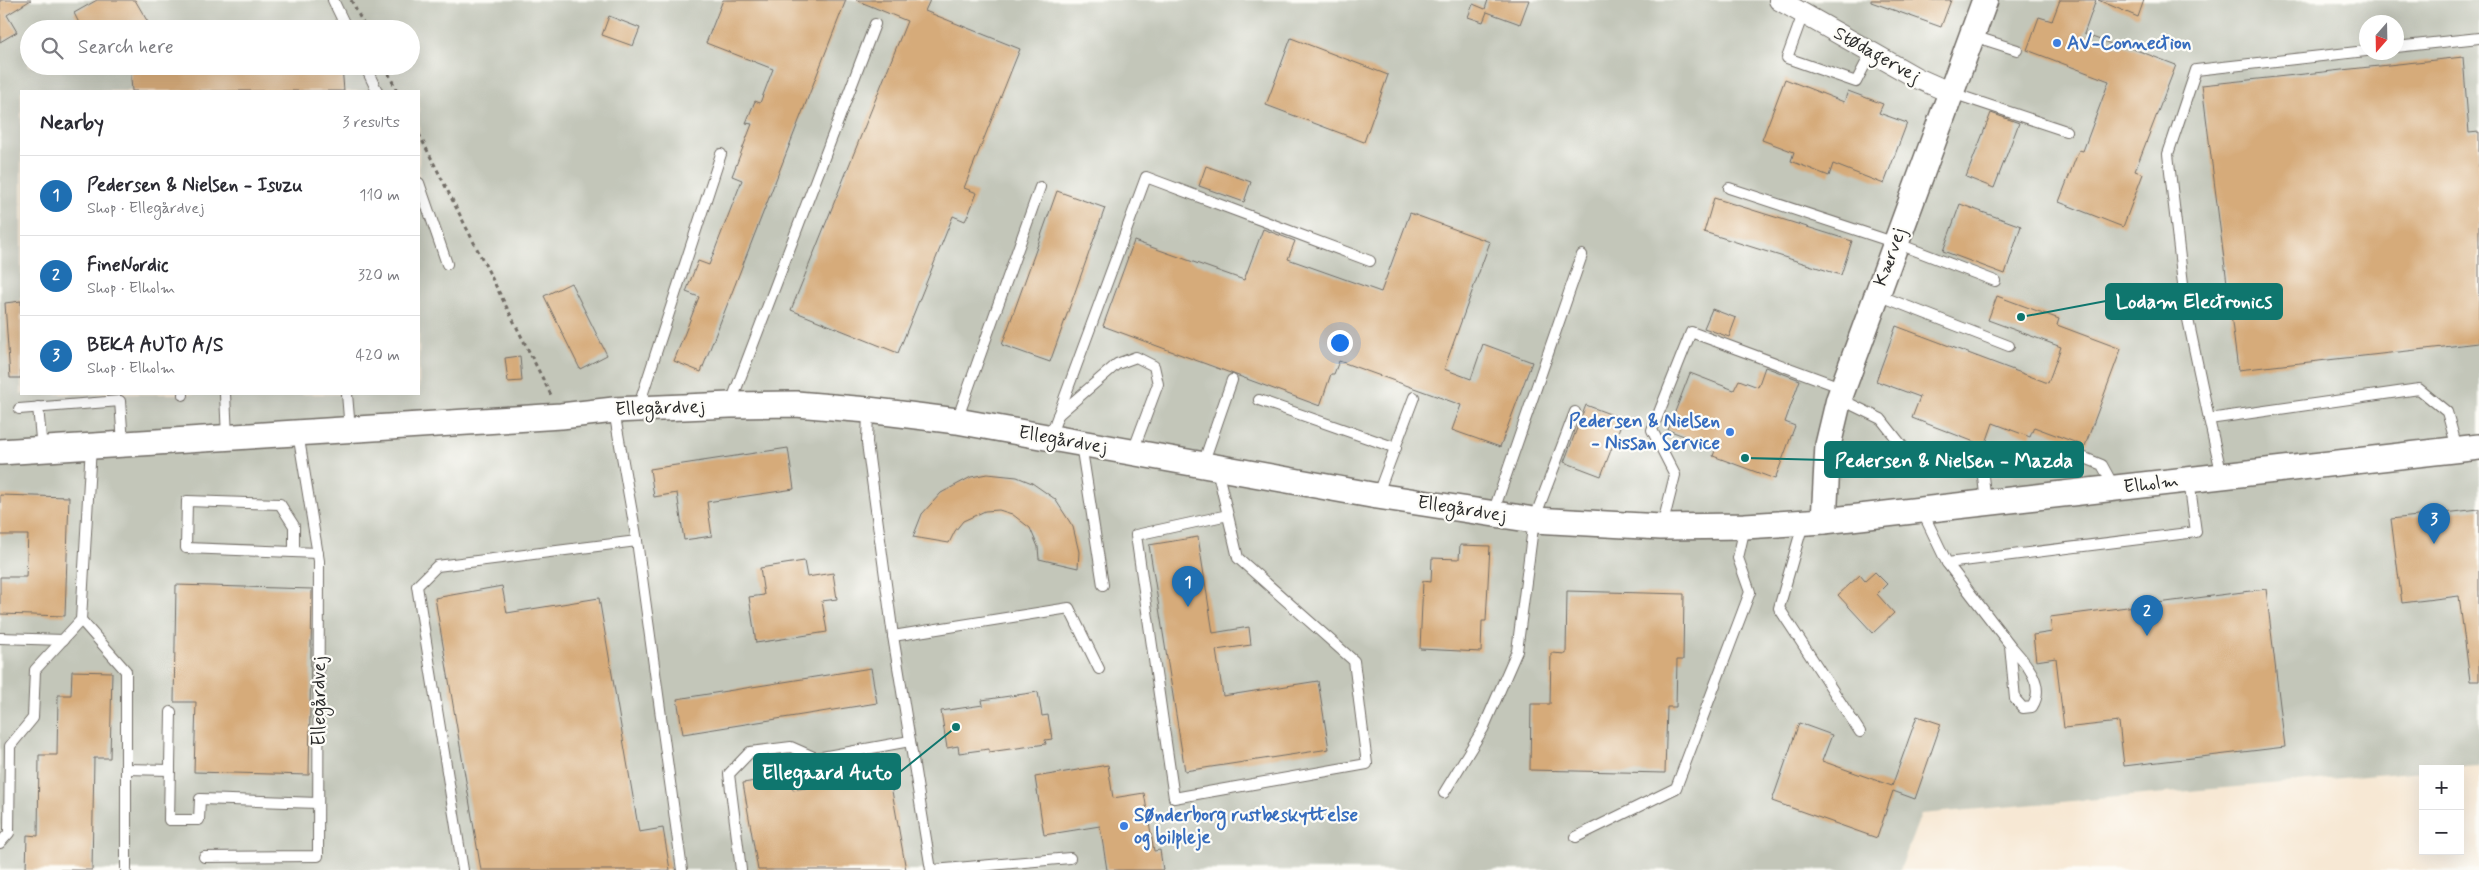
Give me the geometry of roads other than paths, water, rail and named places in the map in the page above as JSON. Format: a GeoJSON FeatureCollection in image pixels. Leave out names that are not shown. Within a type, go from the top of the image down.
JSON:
{"type":"FeatureCollection","features":[{"type":"Feature","properties":{"kind":"street","name":"Stødagervej"},"geometry":{"type":"LineString","coordinates":[[1779,0],[1917,78],[1951,93]]}},
{"type":"Feature","properties":{"kind":"street","name":"Kærvej"},"geometry":{"type":"LineString","coordinates":[[1814,522],[1828,445],[1841,394],[1985,0]]}},
{"type":"Feature","properties":{"kind":"street","name":"Ellegårdvej"},"geometry":{"type":"LineString","coordinates":[[0,452],[561,416],[626,410],[796,404],[868,410],[957,421],[1054,426],[1081,443],[1377,496],[1534,520],[1662,527],[1745,526],[1814,522]]}},
{"type":"Feature","properties":{"kind":"street","name":"Elholm"},"geometry":{"type":"LineString","coordinates":[[1814,522],[2468,448]]}},
{"type":"Feature","properties":{"kind":"lane"},"geometry":{"type":"LineString","coordinates":[[333,0],[343,20]]}},
{"type":"Feature","properties":{"kind":"lane"},"geometry":{"type":"LineString","coordinates":[[1803,14],[1787,58],[1856,82],[1871,53]]}},
{"type":"Feature","properties":{"kind":"lane"},"geometry":{"type":"LineString","coordinates":[[730,406],[875,24]]}},
{"type":"Feature","properties":{"kind":"lane"},"geometry":{"type":"LineString","coordinates":[[1972,36],[2017,50]]}},
{"type":"Feature","properties":{"kind":"lane"},"geometry":{"type":"LineString","coordinates":[[2404,46],[2479,38]]}},
{"type":"Feature","properties":{"kind":"lane"},"geometry":{"type":"LineString","coordinates":[[2222,476],[2186,310],[2168,154],[2196,70],[2359,52]]}},
{"type":"Feature","properties":{"kind":"lane"},"geometry":{"type":"LineString","coordinates":[[369,75],[377,90]]}},
{"type":"Feature","properties":{"kind":"lane"},"geometry":{"type":"LineString","coordinates":[[1951,93],[2066,131]]}},
{"type":"Feature","properties":{"kind":"lane"},"geometry":{"type":"LineString","coordinates":[[682,870],[637,541],[626,410],[721,154]]}},
{"type":"Feature","properties":{"kind":"lane"},"geometry":{"type":"LineString","coordinates":[[1054,426],[1146,177],[1370,261]]}},
{"type":"Feature","properties":{"kind":"lane"},"geometry":{"type":"LineString","coordinates":[[420,186],[447,264]]}},
{"type":"Feature","properties":{"kind":"lane"},"geometry":{"type":"LineString","coordinates":[[957,421],[1040,187]]}},
{"type":"Feature","properties":{"kind":"lane"},"geometry":{"type":"LineString","coordinates":[[1729,188],[1896,243],[1995,281]]}},
{"type":"Feature","properties":{"kind":"lane"},"geometry":{"type":"LineString","coordinates":[[1493,514],[1582,255]]}},
{"type":"Feature","properties":{"kind":"lane"},"geometry":{"type":"LineString","coordinates":[[1877,294],[2009,346]]}},
{"type":"Feature","properties":{"kind":"lane"},"geometry":{"type":"LineString","coordinates":[[1662,527],[1675,475],[1652,430],[1691,332],[1841,394],[1881,419],[1911,457],[1980,459],[2068,451],[2102,465],[2115,488]]}},
{"type":"Feature","properties":{"kind":"lane"},"geometry":{"type":"LineString","coordinates":[[1054,426],[1117,364],[1136,357],[1154,366],[1158,384],[1132,452]]}},
{"type":"Feature","properties":{"kind":"lane"},"geometry":{"type":"LineString","coordinates":[[1228,515],[1136,535],[1174,798],[1367,764],[1354,661],[1238,558],[1228,515],[1210,466],[1232,380]]}},
{"type":"Feature","properties":{"kind":"lane"},"geometry":{"type":"LineString","coordinates":[[2209,419],[2419,389],[2447,412],[2468,448]]}},
{"type":"Feature","properties":{"kind":"lane"},"geometry":{"type":"LineString","coordinates":[[225,395],[227,438]]}},
{"type":"Feature","properties":{"kind":"lane"},"geometry":{"type":"LineString","coordinates":[[347,395],[350,430]]}},
{"type":"Feature","properties":{"kind":"lane"},"geometry":{"type":"LineString","coordinates":[[1377,496],[1414,398]]}},
{"type":"Feature","properties":{"kind":"lane"},"geometry":{"type":"LineString","coordinates":[[1259,400],[1396,448]]}},
{"type":"Feature","properties":{"kind":"lane"},"geometry":{"type":"LineString","coordinates":[[19,409],[120,401],[124,444]]}},
{"type":"Feature","properties":{"kind":"lane"},"geometry":{"type":"LineString","coordinates":[[38,407],[42,450]]}},
{"type":"Feature","properties":{"kind":"lane"},"geometry":{"type":"LineString","coordinates":[[868,410],[867,442],[893,636],[933,870],[1070,858]]}},
{"type":"Feature","properties":{"kind":"lane"},"geometry":{"type":"LineString","coordinates":[[1444,793],[1483,729],[1517,651],[1534,520],[1575,412]]}},
{"type":"Feature","properties":{"kind":"lane","name":"Ellegårdvej"},"geometry":{"type":"LineString","coordinates":[[204,857],[318,856],[318,553],[298,433]]}},
{"type":"Feature","properties":{"kind":"lane"},"geometry":{"type":"LineString","coordinates":[[1081,443],[1103,585]]}},
{"type":"Feature","properties":{"kind":"lane"},"geometry":{"type":"LineString","coordinates":[[0,843],[9,833],[10,746],[33,718],[35,670],[81,620],[91,446]]}},
{"type":"Feature","properties":{"kind":"lane"},"geometry":{"type":"LineString","coordinates":[[1980,459],[1986,503]]}},
{"type":"Feature","properties":{"kind":"lane"},"geometry":{"type":"LineString","coordinates":[[1947,563],[2196,532],[2189,480]]}},
{"type":"Feature","properties":{"kind":"lane"},"geometry":{"type":"LineString","coordinates":[[294,552],[294,526],[280,504],[187,501],[186,548],[318,553]]}},
{"type":"Feature","properties":{"kind":"lane"},"geometry":{"type":"LineString","coordinates":[[1922,510],[1947,563],[2030,669],[2037,688],[2037,700],[2032,706],[2023,708],[2015,699],[2010,644]]}},
{"type":"Feature","properties":{"kind":"lane"},"geometry":{"type":"LineString","coordinates":[[1814,522],[1778,608],[1860,732]]}},
{"type":"Feature","properties":{"kind":"lane"},"geometry":{"type":"LineString","coordinates":[[1576,837],[1676,788],[1750,592],[1738,558],[1745,526]]}},
{"type":"Feature","properties":{"kind":"lane"},"geometry":{"type":"LineString","coordinates":[[463,870],[417,586],[437,566],[637,541]]}},
{"type":"Feature","properties":{"kind":"lane"},"geometry":{"type":"LineString","coordinates":[[893,636],[1069,608],[1099,669]]}},
{"type":"Feature","properties":{"kind":"lane"},"geometry":{"type":"LineString","coordinates":[[81,620],[126,671],[126,870]]}},
{"type":"Feature","properties":{"kind":"lane"},"geometry":{"type":"LineString","coordinates":[[0,638],[63,640]]}},
{"type":"Feature","properties":{"kind":"lane"},"geometry":{"type":"LineString","coordinates":[[171,712],[169,820],[199,820],[200,800],[318,802]]}},
{"type":"Feature","properties":{"kind":"lane"},"geometry":{"type":"LineString","coordinates":[[741,870],[729,774],[750,752],[791,746],[816,758],[910,741]]}},
{"type":"Feature","properties":{"kind":"lane"},"geometry":{"type":"LineString","coordinates":[[126,769],[170,770]]}},
{"type":"Feature","properties":{"kind":"place","name":"AV-Connection"},"geometry":{"type":"Point","coordinates":[2057,43]}},
{"type":"Feature","properties":{"kind":"place","name":"Lodam Electronics"},"geometry":{"type":"Point","coordinates":[2021,317]}},
{"type":"Feature","properties":{"kind":"place","name":"Pedersen & Nielsen - Nissan Service"},"geometry":{"type":"Point","coordinates":[1730,432]}},
{"type":"Feature","properties":{"kind":"place","name":"Pedersen & Nielsen - Mazda"},"geometry":{"type":"Point","coordinates":[1745,458]}},
{"type":"Feature","properties":{"kind":"place","name":"BEKA AUTO A/S"},"geometry":{"type":"Point","coordinates":[2434,544]}},
{"type":"Feature","properties":{"kind":"place","name":"Pedersen & Nielsen - Isuzu"},"geometry":{"type":"Point","coordinates":[1188,607]}},
{"type":"Feature","properties":{"kind":"place","name":"FineNordic"},"geometry":{"type":"Point","coordinates":[2147,636]}},
{"type":"Feature","properties":{"kind":"place","name":"Ellegaard Auto"},"geometry":{"type":"Point","coordinates":[956,727]}},
{"type":"Feature","properties":{"kind":"place","name":"Sønderborg rustbeskyttelse og bilpleje"},"geometry":{"type":"Point","coordinates":[1124,826]}}]}
